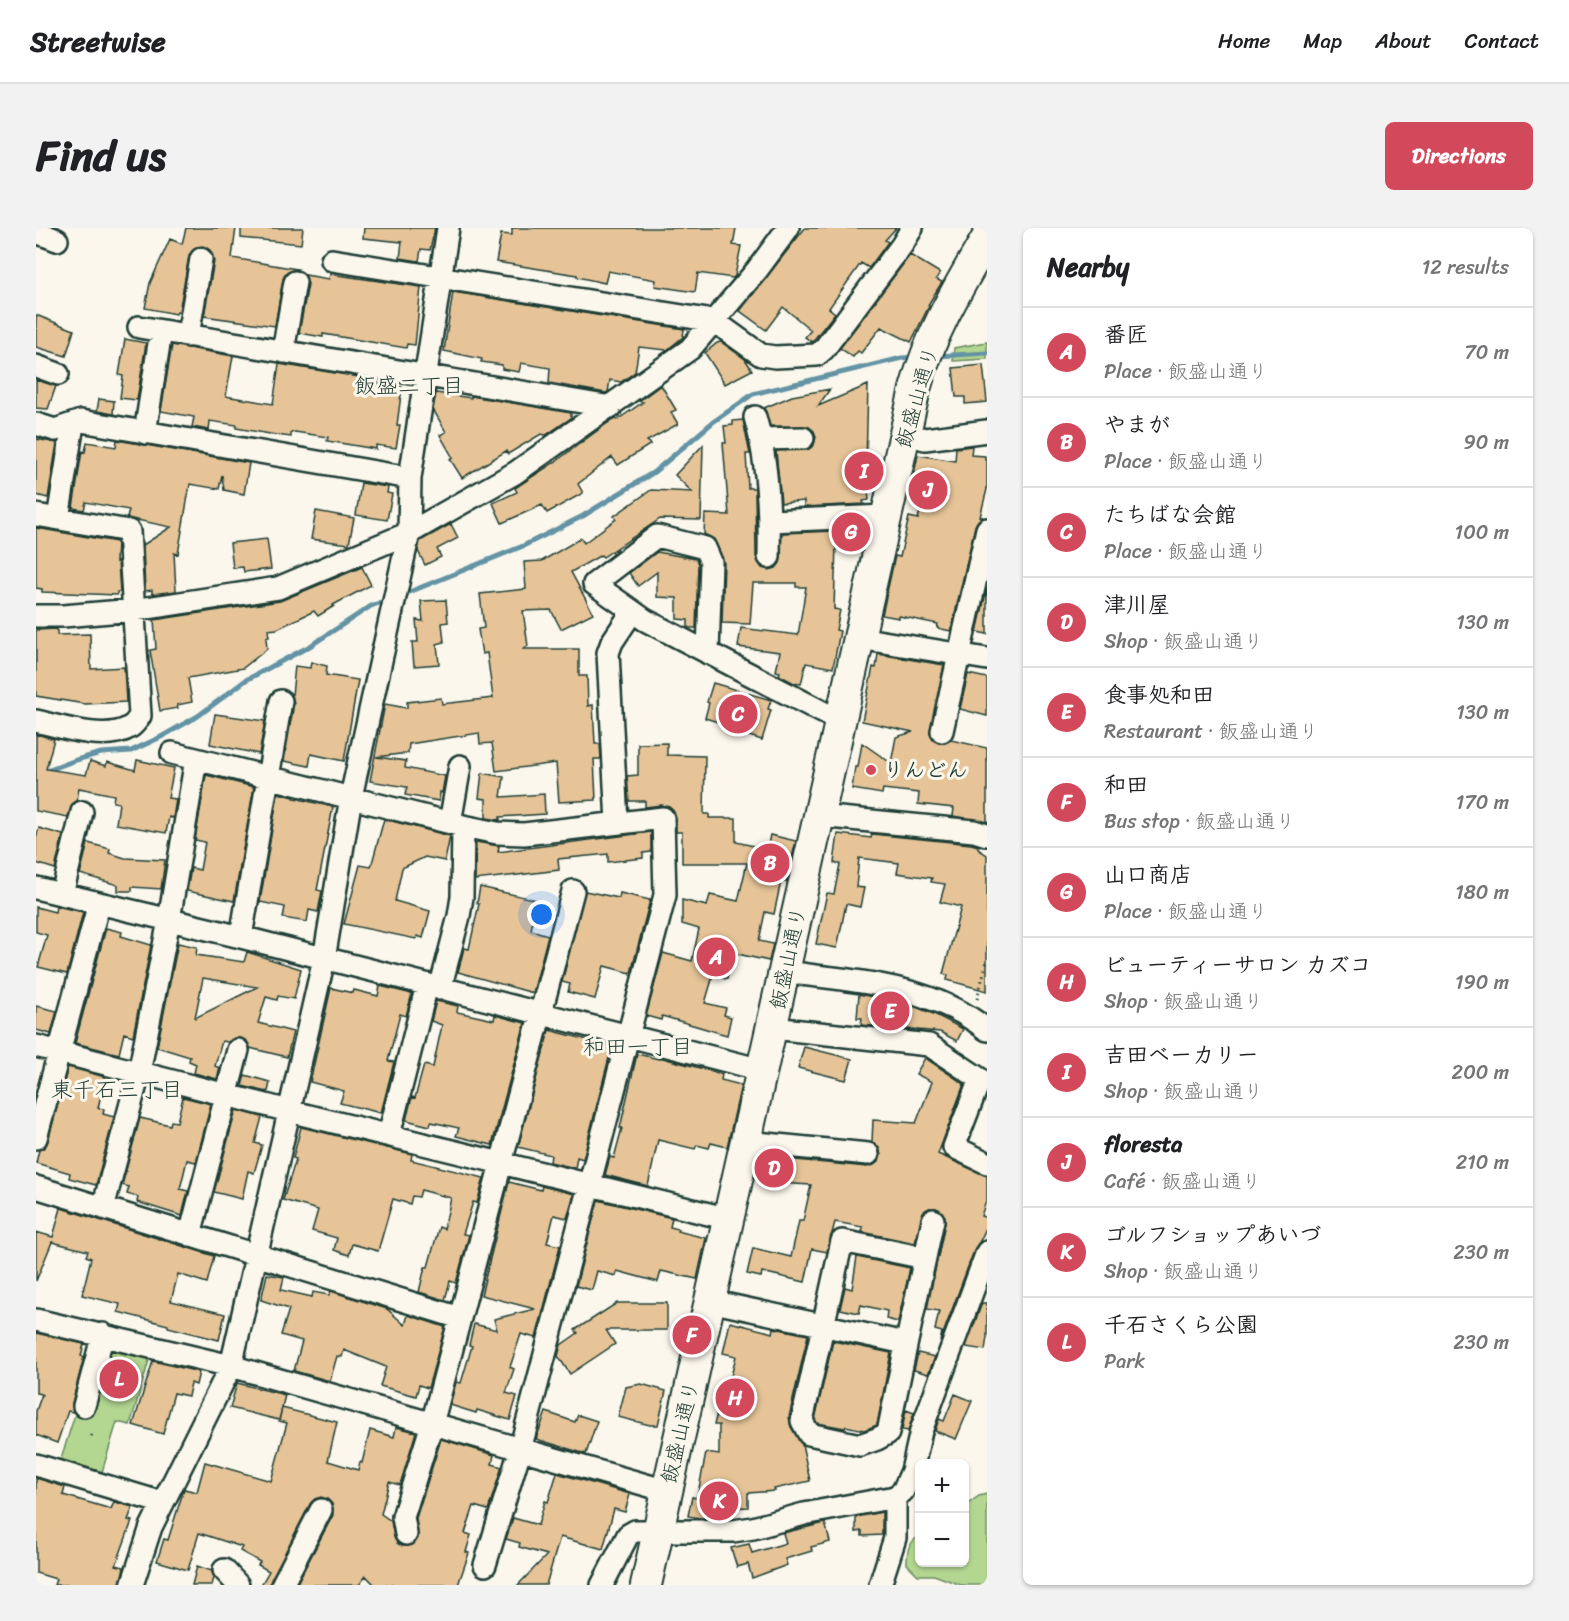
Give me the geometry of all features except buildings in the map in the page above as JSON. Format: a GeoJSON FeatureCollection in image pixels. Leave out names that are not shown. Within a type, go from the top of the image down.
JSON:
{"type":"FeatureCollection","features":[{"type":"Feature","properties":{"kind":"street"},"geometry":{"type":"LineString","coordinates":[[132,1585],[150,1527],[231,1366],[324,959],[351,797],[409,533],[410,478],[448,228]]}},
{"type":"Feature","properties":{"kind":"street"},"geometry":{"type":"LineString","coordinates":[[36,616],[134,610],[278,588],[409,533],[515,473],[690,349],[757,270],[788,228]]}},
{"type":"Feature","properties":{"kind":"street"},"geometry":{"type":"LineString","coordinates":[[332,260],[714,321],[762,355],[775,357],[817,355],[824,349],[902,245],[912,228]]}},
{"type":"Feature","properties":{"kind":"street"},"geometry":{"type":"LineString","coordinates":[[36,232],[57,240]]}},
{"type":"Feature","properties":{"kind":"street","name":"飯盛山通り"},"geometry":{"type":"LineString","coordinates":[[646,1585],[915,389],[926,356],[951,300],[987,238]]}},
{"type":"Feature","properties":{"kind":"street"},"geometry":{"type":"LineString","coordinates":[[189,336],[201,259]]}},
{"type":"Feature","properties":{"kind":"street"},"geometry":{"type":"LineString","coordinates":[[283,352],[296,282]]}},
{"type":"Feature","properties":{"kind":"street"},"geometry":{"type":"LineString","coordinates":[[139,327],[611,407]]}},
{"type":"Feature","properties":{"kind":"street"},"geometry":{"type":"LineString","coordinates":[[145,433],[161,331]]}},
{"type":"Feature","properties":{"kind":"street"},"geometry":{"type":"LineString","coordinates":[[36,366],[57,374]]}},
{"type":"Feature","properties":{"kind":"street"},"geometry":{"type":"LineString","coordinates":[[755,417],[762,439],[770,521],[769,557]]}},
{"type":"Feature","properties":{"kind":"street"},"geometry":{"type":"LineString","coordinates":[[36,424],[55,430],[81,421],[410,478]]}},
{"type":"Feature","properties":{"kind":"street"},"geometry":{"type":"LineString","coordinates":[[58,519],[73,424]]}},
{"type":"Feature","properties":{"kind":"street"},"geometry":{"type":"LineString","coordinates":[[906,434],[926,439],[987,431]]}},
{"type":"Feature","properties":{"kind":"street"},"geometry":{"type":"LineString","coordinates":[[762,439],[803,438]]}},
{"type":"Feature","properties":{"kind":"street"},"geometry":{"type":"LineString","coordinates":[[36,515],[129,531],[140,716],[131,727],[114,732],[97,733],[36,721]]}},
{"type":"Feature","properties":{"kind":"street"},"geometry":{"type":"LineString","coordinates":[[770,521],[886,516]]}},
{"type":"Feature","properties":{"kind":"street"},"geometry":{"type":"LineString","coordinates":[[942,731],[987,529]]}},
{"type":"Feature","properties":{"kind":"street"},"geometry":{"type":"LineString","coordinates":[[708,653],[711,562],[705,548],[657,536],[594,584],[645,621],[840,722]]}},
{"type":"Feature","properties":{"kind":"street"},"geometry":{"type":"LineString","coordinates":[[617,823],[608,653],[612,642],[632,612]]}},
{"type":"Feature","properties":{"kind":"street"},"geometry":{"type":"LineString","coordinates":[[859,638],[987,659]]}},
{"type":"Feature","properties":{"kind":"street"},"geometry":{"type":"LineString","coordinates":[[241,937],[281,702]]}},
{"type":"Feature","properties":{"kind":"street"},"geometry":{"type":"LineString","coordinates":[[172,753],[497,833],[524,834],[663,818],[665,895],[520,1450],[485,1565]]}},
{"type":"Feature","properties":{"kind":"street"},"geometry":{"type":"LineString","coordinates":[[103,1208],[139,1072],[169,920],[196,759]]}},
{"type":"Feature","properties":{"kind":"street"},"geometry":{"type":"LineString","coordinates":[[389,1135],[460,907],[457,824],[460,766]]}},
{"type":"Feature","properties":{"kind":"street"},"geometry":{"type":"LineString","coordinates":[[63,894],[82,812]]}},
{"type":"Feature","properties":{"kind":"street"},"geometry":{"type":"LineString","coordinates":[[819,816],[974,831],[987,835]]}},
{"type":"Feature","properties":{"kind":"street"},"geometry":{"type":"LineString","coordinates":[[36,888],[241,937],[762,1070]]}},
{"type":"Feature","properties":{"kind":"street"},"geometry":{"type":"LineString","coordinates":[[406,1534],[403,1517],[432,1424],[573,891]]}},
{"type":"Feature","properties":{"kind":"street"},"geometry":{"type":"LineString","coordinates":[[36,1138],[99,903]]}},
{"type":"Feature","properties":{"kind":"street"},"geometry":{"type":"LineString","coordinates":[[784,972],[880,985],[927,996],[954,1007],[980,1024]]}},
{"type":"Feature","properties":{"kind":"street"},"geometry":{"type":"LineString","coordinates":[[773,1028],[929,1045],[980,1079],[954,1147],[987,1163]]}},
{"type":"Feature","properties":{"kind":"street"},"geometry":{"type":"LineString","coordinates":[[36,1046],[729,1219]]}},
{"type":"Feature","properties":{"kind":"street"},"geometry":{"type":"LineString","coordinates":[[190,1235],[238,1050]]}},
{"type":"Feature","properties":{"kind":"street"},"geometry":{"type":"LineString","coordinates":[[746,1142],[868,1154]]}},
{"type":"Feature","properties":{"kind":"street"},"geometry":{"type":"LineString","coordinates":[[36,1187],[460,1318]]}},
{"type":"Feature","properties":{"kind":"street"},"geometry":{"type":"LineString","coordinates":[[925,1258],[842,1240],[802,1421],[809,1434],[860,1444],[888,1433],[905,1343],[925,1258],[933,1220]]}},
{"type":"Feature","properties":{"kind":"street"},"geometry":{"type":"LineString","coordinates":[[602,1585],[628,1535],[635,1531],[733,1531],[804,1514],[895,1497],[903,1491],[912,1471],[921,1431],[987,1252]]}},
{"type":"Feature","properties":{"kind":"street"},"geometry":{"type":"LineString","coordinates":[[710,1301],[905,1343]]}},
{"type":"Feature","properties":{"kind":"street"},"geometry":{"type":"LineString","coordinates":[[36,1320],[231,1366],[667,1491]]}},
{"type":"Feature","properties":{"kind":"street"},"geometry":{"type":"LineString","coordinates":[[84,1406],[103,1334]]}},
{"type":"Feature","properties":{"kind":"street"},"geometry":{"type":"LineString","coordinates":[[36,1465],[163,1503]]}},
{"type":"Feature","properties":{"kind":"street"},"geometry":{"type":"LineString","coordinates":[[880,1585],[895,1538],[895,1497]]}},
{"type":"Feature","properties":{"kind":"street"},"geometry":{"type":"LineString","coordinates":[[282,1585],[321,1510]]}},
{"type":"Feature","properties":{"kind":"path"},"geometry":{"type":"LineString","coordinates":[[980,1024],[987,961]]}},
{"type":"Feature","properties":{"kind":"green space"},"geometry":{"type":"Polygon","coordinates":[[[987,342],[987,359],[953,361],[954,348],[987,342]]]}},
{"type":"Feature","properties":{"kind":"green space"},"geometry":{"type":"Polygon","coordinates":[[[106,1338],[152,1350],[130,1425],[117,1422],[102,1472],[61,1459],[77,1408],[106,1338]]]}},
{"type":"Feature","properties":{"kind":"green space"},"geometry":{"type":"Polygon","coordinates":[[[987,1494],[987,1585],[961,1585],[934,1575],[918,1575],[907,1564],[908,1551],[915,1539],[915,1567],[969,1567],[969,1503],[979,1496],[987,1494]]]}},
{"type":"Feature","properties":{"kind":"waterway"},"geometry":{"type":"LineString","coordinates":[[938,356],[987,353]]}},
{"type":"Feature","properties":{"kind":"waterway"},"geometry":{"type":"LineString","coordinates":[[402,595],[523,546],[583,516],[654,472],[713,422],[753,394],[902,358],[916,357]]}},
{"type":"Feature","properties":{"kind":"waterway"},"geometry":{"type":"LineString","coordinates":[[36,775],[101,753],[131,751],[161,737],[198,716],[246,680],[310,646],[371,606],[387,600]]}},
{"type":"Feature","properties":{"kind":"place","name":"吉田ベーカリー"},"geometry":{"type":"Point","coordinates":[864,471]}},
{"type":"Feature","properties":{"kind":"place","name":"floresta"},"geometry":{"type":"Point","coordinates":[928,490]}},
{"type":"Feature","properties":{"kind":"place","name":"山口商店"},"geometry":{"type":"Point","coordinates":[851,532]}},
{"type":"Feature","properties":{"kind":"place","name":"たちばな会館"},"geometry":{"type":"Point","coordinates":[738,714]}},
{"type":"Feature","properties":{"kind":"place","name":"りんどん"},"geometry":{"type":"Point","coordinates":[871,770]}},
{"type":"Feature","properties":{"kind":"place","name":"やまが"},"geometry":{"type":"Point","coordinates":[770,863]}},
{"type":"Feature","properties":{"kind":"place","name":"番匠"},"geometry":{"type":"Point","coordinates":[716,957]}},
{"type":"Feature","properties":{"kind":"place","name":"食事処和田"},"geometry":{"type":"Point","coordinates":[890,1011]}},
{"type":"Feature","properties":{"kind":"place","name":"津川屋"},"geometry":{"type":"Point","coordinates":[774,1168]}},
{"type":"Feature","properties":{"kind":"place","name":"和田"},"geometry":{"type":"Point","coordinates":[692,1335]}},
{"type":"Feature","properties":{"kind":"place","name":"千石さくら公園"},"geometry":{"type":"Point","coordinates":[119,1379]}},
{"type":"Feature","properties":{"kind":"place","name":"ビューティーサロン カズコ"},"geometry":{"type":"Point","coordinates":[735,1398]}},
{"type":"Feature","properties":{"kind":"place","name":"ゴルフショップあいづ"},"geometry":{"type":"Point","coordinates":[719,1501]}},
{"type":"Feature","properties":{"kind":"district","name":"飯盛二丁目"},"geometry":{"type":"Point","coordinates":[409,385]}},
{"type":"Feature","properties":{"kind":"district","name":"和田一丁目"},"geometry":{"type":"Point","coordinates":[638,1046]}},
{"type":"Feature","properties":{"kind":"district","name":"東千石三丁目"},"geometry":{"type":"Point","coordinates":[117,1089]}}]}
